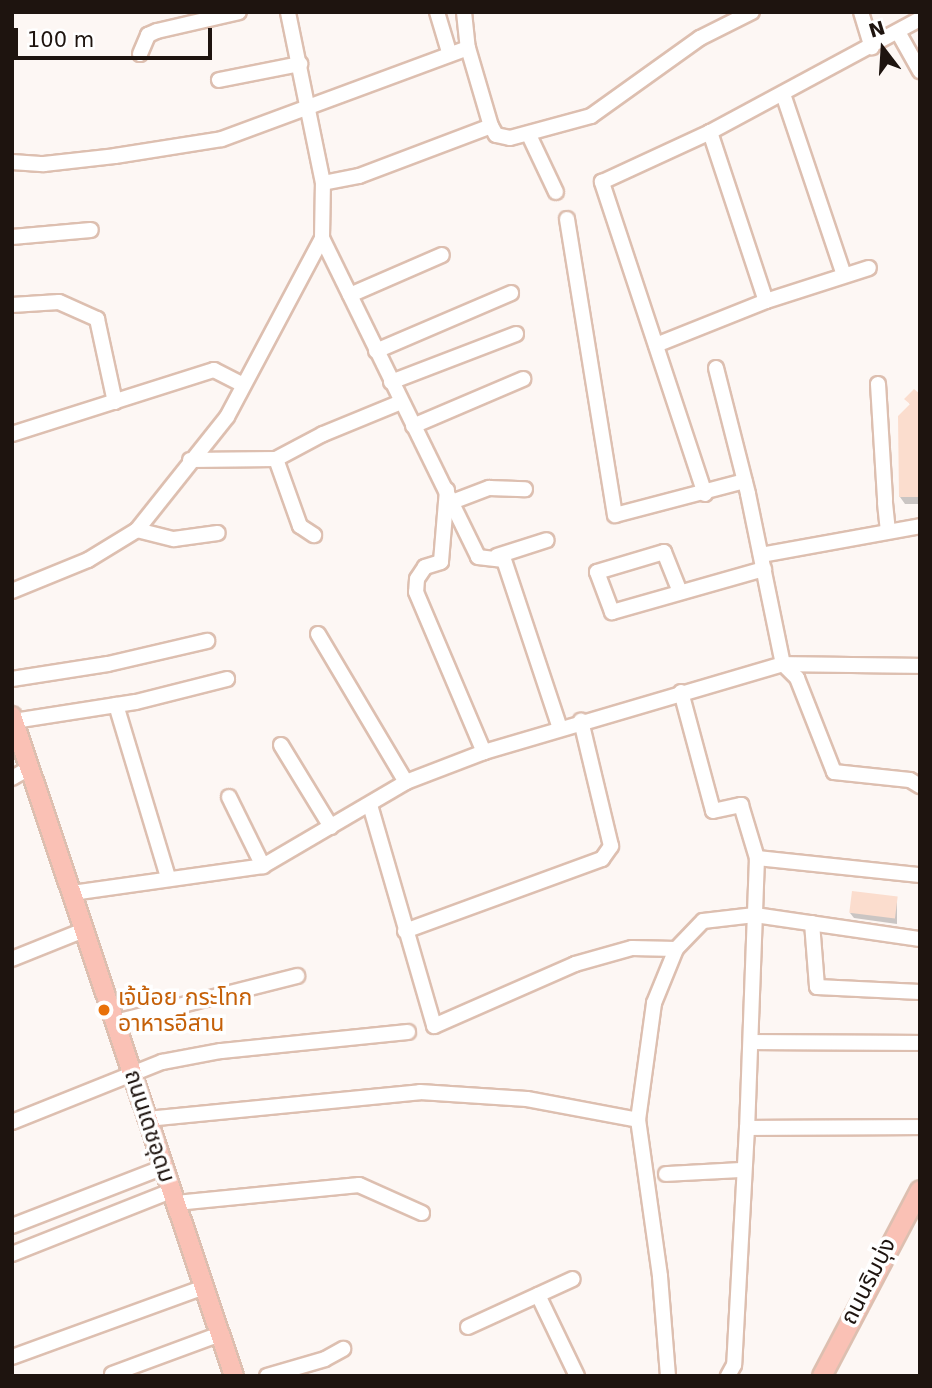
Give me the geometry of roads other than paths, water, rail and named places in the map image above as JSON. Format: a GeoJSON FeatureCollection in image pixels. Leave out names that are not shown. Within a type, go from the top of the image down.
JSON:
{"type":"FeatureCollection","features":[{"type":"Feature","properties":{"kind":"main road","name":"ถนนเดชอุดม"},"geometry":{"type":"LineString","coordinates":[[13,718],[234,1376]]}},
{"type":"Feature","properties":{"kind":"main road","name":"ถนนริมบุ่ง"},"geometry":{"type":"LineString","coordinates":[[822,1376],[920,1189]]}},
{"type":"Feature","properties":{"kind":"street"},"geometry":{"type":"LineString","coordinates":[[140,54],[148,35],[157,31],[239,12]]}},
{"type":"Feature","properties":{"kind":"street"},"geometry":{"type":"LineString","coordinates":[[288,12],[323,183],[322,238],[391,382],[478,557],[497,556],[547,540]]}},
{"type":"Feature","properties":{"kind":"street"},"geometry":{"type":"LineString","coordinates":[[437,12],[449,52]]}},
{"type":"Feature","properties":{"kind":"street"},"geometry":{"type":"LineString","coordinates":[[464,12],[468,48],[491,127],[496,135],[529,135],[591,116],[699,38],[752,12]]}},
{"type":"Feature","properties":{"kind":"street"},"geometry":{"type":"LineString","coordinates":[[861,12],[872,47]]}},
{"type":"Feature","properties":{"kind":"street"},"geometry":{"type":"LineString","coordinates":[[705,494],[602,182],[710,132],[920,19]]}},
{"type":"Feature","properties":{"kind":"street"},"geometry":{"type":"LineString","coordinates":[[898,32],[920,71]]}},
{"type":"Feature","properties":{"kind":"street"},"geometry":{"type":"LineString","coordinates":[[12,162],[44,164],[178,148],[222,139],[449,52],[468,48]]}},
{"type":"Feature","properties":{"kind":"street"},"geometry":{"type":"LineString","coordinates":[[219,80],[300,64]]}},
{"type":"Feature","properties":{"kind":"street"},"geometry":{"type":"LineString","coordinates":[[783,94],[844,275]]}},
{"type":"Feature","properties":{"kind":"street"},"geometry":{"type":"LineString","coordinates":[[323,183],[359,176],[491,127]]}},
{"type":"Feature","properties":{"kind":"street"},"geometry":{"type":"LineString","coordinates":[[710,132],[766,301]]}},
{"type":"Feature","properties":{"kind":"street"},"geometry":{"type":"LineString","coordinates":[[529,135],[556,192]]}},
{"type":"Feature","properties":{"kind":"street"},"geometry":{"type":"LineString","coordinates":[[567,219],[615,514],[705,494],[745,481]]}},
{"type":"Feature","properties":{"kind":"street"},"geometry":{"type":"LineString","coordinates":[[12,237],[91,230]]}},
{"type":"Feature","properties":{"kind":"street"},"geometry":{"type":"LineString","coordinates":[[12,591],[88,560],[137,530],[190,460],[227,417],[322,238]]}},
{"type":"Feature","properties":{"kind":"street"},"geometry":{"type":"LineString","coordinates":[[350,295],[442,255]]}},
{"type":"Feature","properties":{"kind":"street"},"geometry":{"type":"LineString","coordinates":[[656,345],[766,301],[869,268]]}},
{"type":"Feature","properties":{"kind":"street"},"geometry":{"type":"LineString","coordinates":[[376,351],[511,293]]}},
{"type":"Feature","properties":{"kind":"street"},"geometry":{"type":"LineString","coordinates":[[12,304],[59,302],[97,319],[115,402]]}},
{"type":"Feature","properties":{"kind":"street"},"geometry":{"type":"LineString","coordinates":[[391,382],[516,334]]}},
{"type":"Feature","properties":{"kind":"street"},"geometry":{"type":"LineString","coordinates":[[716,368],[745,481],[783,664],[797,678],[834,772],[910,780],[920,786]]}},
{"type":"Feature","properties":{"kind":"street"},"geometry":{"type":"LineString","coordinates":[[12,435],[214,370],[243,385]]}},
{"type":"Feature","properties":{"kind":"street"},"geometry":{"type":"LineString","coordinates":[[413,426],[523,379]]}},
{"type":"Feature","properties":{"kind":"street"},"geometry":{"type":"LineString","coordinates":[[878,384],[888,530]]}},
{"type":"Feature","properties":{"kind":"street"},"geometry":{"type":"LineString","coordinates":[[190,460],[276,459],[323,434],[401,402]]}},
{"type":"Feature","properties":{"kind":"street"},"geometry":{"type":"LineString","coordinates":[[276,459],[300,526],[314,535]]}},
{"type":"Feature","properties":{"kind":"street"},"geometry":{"type":"LineString","coordinates":[[449,496],[489,488],[524,489]]}},
{"type":"Feature","properties":{"kind":"street"},"geometry":{"type":"LineString","coordinates":[[449,496],[441,562],[425,568],[417,579],[416,592],[484,752]]}},
{"type":"Feature","properties":{"kind":"street"},"geometry":{"type":"LineString","coordinates":[[680,592],[664,552],[597,572],[612,612],[680,592],[762,562],[888,530],[920,526]]}},
{"type":"Feature","properties":{"kind":"street"},"geometry":{"type":"LineString","coordinates":[[137,530],[174,539],[218,533]]}},
{"type":"Feature","properties":{"kind":"street"},"geometry":{"type":"LineString","coordinates":[[497,556],[504,560],[560,729]]}},
{"type":"Feature","properties":{"kind":"street"},"geometry":{"type":"LineString","coordinates":[[318,634],[406,782]]}},
{"type":"Feature","properties":{"kind":"street"},"geometry":{"type":"LineString","coordinates":[[12,679],[108,664],[207,641]]}},
{"type":"Feature","properties":{"kind":"street"},"geometry":{"type":"LineString","coordinates":[[72,893],[168,877],[263,866],[406,782],[484,752],[581,721],[783,664],[920,666]]}},
{"type":"Feature","properties":{"kind":"street"},"geometry":{"type":"LineString","coordinates":[[13,718],[116,705],[227,679]]}},
{"type":"Feature","properties":{"kind":"street"},"geometry":{"type":"LineString","coordinates":[[681,692],[713,811],[741,805],[757,858],[752,1042],[734,1365],[728,1376]]}},
{"type":"Feature","properties":{"kind":"street"},"geometry":{"type":"LineString","coordinates":[[116,705],[168,877]]}},
{"type":"Feature","properties":{"kind":"street"},"geometry":{"type":"LineString","coordinates":[[405,931],[602,859],[611,846],[581,721]]}},
{"type":"Feature","properties":{"kind":"street"},"geometry":{"type":"LineString","coordinates":[[281,745],[331,827]]}},
{"type":"Feature","properties":{"kind":"street"},"geometry":{"type":"LineString","coordinates":[[12,778],[29,768]]}},
{"type":"Feature","properties":{"kind":"street"},"geometry":{"type":"LineString","coordinates":[[229,797],[263,866]]}},
{"type":"Feature","properties":{"kind":"street"},"geometry":{"type":"LineString","coordinates":[[370,805],[434,1026],[575,964],[632,948],[676,949]]}},
{"type":"Feature","properties":{"kind":"street"},"geometry":{"type":"LineString","coordinates":[[757,858],[920,875]]}},
{"type":"Feature","properties":{"kind":"street"},"geometry":{"type":"LineString","coordinates":[[668,1376],[660,1276],[639,1120],[654,1003],[676,949],[703,920],[755,915],[920,939]]}},
{"type":"Feature","properties":{"kind":"street"},"geometry":{"type":"LineString","coordinates":[[812,923],[817,987],[920,992]]}},
{"type":"Feature","properties":{"kind":"street"},"geometry":{"type":"LineString","coordinates":[[12,959],[84,930]]}},
{"type":"Feature","properties":{"kind":"street"},"geometry":{"type":"LineString","coordinates":[[115,1022],[297,976]]}},
{"type":"Feature","properties":{"kind":"street"},"geometry":{"type":"LineString","coordinates":[[12,1122],[132,1073],[221,1051],[408,1031]]}},
{"type":"Feature","properties":{"kind":"street"},"geometry":{"type":"LineString","coordinates":[[752,1042],[920,1043]]}},
{"type":"Feature","properties":{"kind":"street"},"geometry":{"type":"LineString","coordinates":[[147,1119],[420,1093],[527,1099],[639,1120]]}},
{"type":"Feature","properties":{"kind":"street"},"geometry":{"type":"LineString","coordinates":[[747,1128],[920,1127]]}},
{"type":"Feature","properties":{"kind":"street"},"geometry":{"type":"LineString","coordinates":[[12,1227],[164,1167]]}},
{"type":"Feature","properties":{"kind":"street"},"geometry":{"type":"LineString","coordinates":[[666,1174],[743,1170]]}},
{"type":"Feature","properties":{"kind":"street"},"geometry":{"type":"LineString","coordinates":[[12,1254],[174,1197],[359,1185],[422,1213]]}},
{"type":"Feature","properties":{"kind":"street"},"geometry":{"type":"LineString","coordinates":[[468,1327],[573,1279]]}},
{"type":"Feature","properties":{"kind":"street"},"geometry":{"type":"LineString","coordinates":[[12,1356],[204,1287]]}},
{"type":"Feature","properties":{"kind":"street"},"geometry":{"type":"LineString","coordinates":[[538,1295],[577,1376]]}},
{"type":"Feature","properties":{"kind":"street"},"geometry":{"type":"LineString","coordinates":[[112,1374],[220,1334]]}},
{"type":"Feature","properties":{"kind":"street"},"geometry":{"type":"LineString","coordinates":[[267,1376],[325,1359],[343,1349]]}},
{"type":"Feature","properties":{"kind":"place","name":"เจ้น้อย กระโทก อาหารอีสาน"},"geometry":{"type":"Point","coordinates":[104,1010]}}]}
